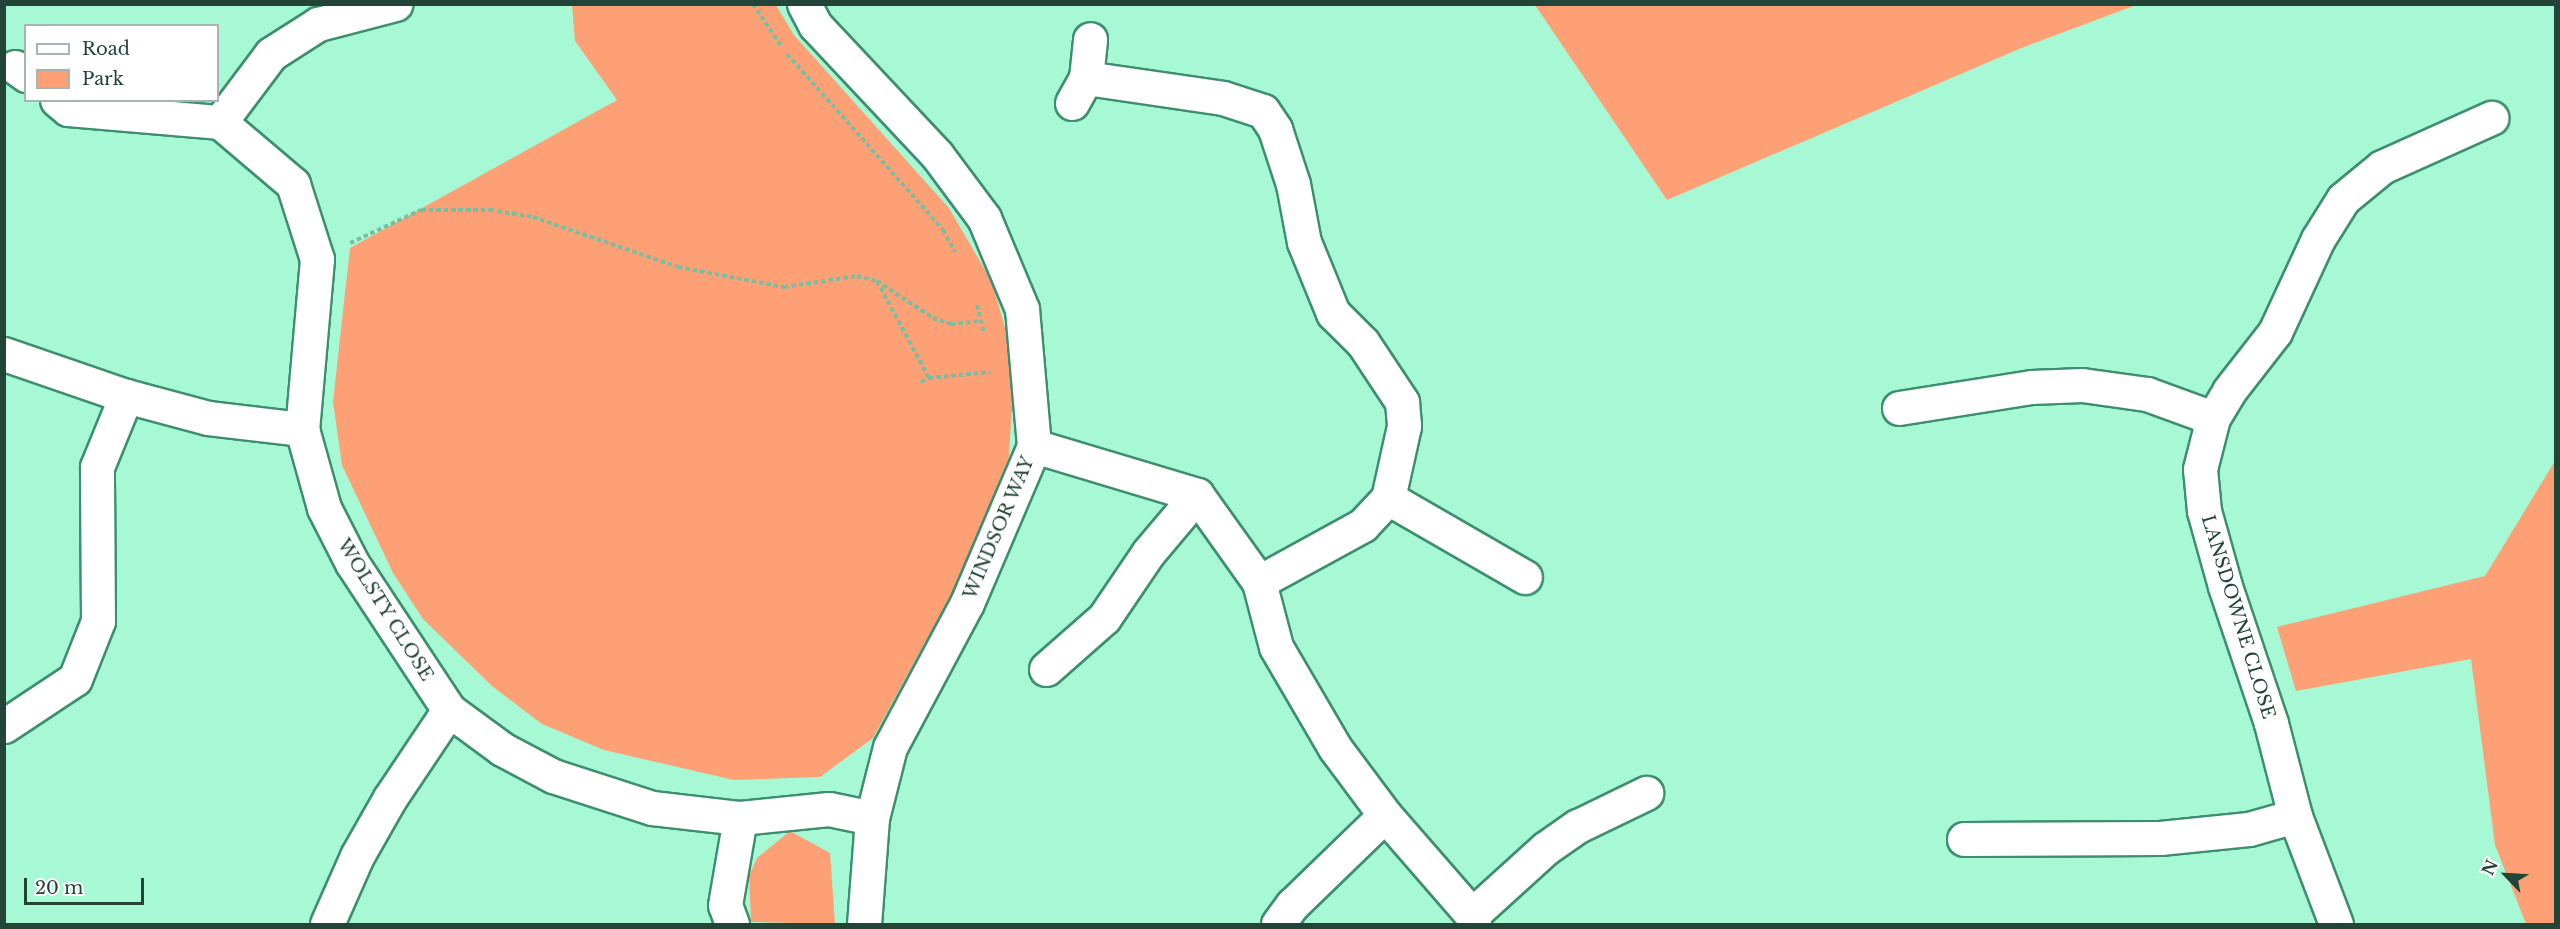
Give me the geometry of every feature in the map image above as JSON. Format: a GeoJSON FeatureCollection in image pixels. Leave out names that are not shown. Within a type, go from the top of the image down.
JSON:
{"type":"FeatureCollection","features":[{"type":"Feature","properties":{"kind":"street"},"geometry":{"type":"LineString","coordinates":[[59,102],[68,109],[220,122],[271,54],[318,24],[395,4]]}},
{"type":"Feature","properties":{"kind":"street","name":"WINDSOR WAY"},"geometry":{"type":"LineString","coordinates":[[804,4],[815,25],[937,155],[984,218],[1022,309],[1034,446],[967,603],[890,747],[872,818],[864,924]]}},
{"type":"Feature","properties":{"kind":"street"},"geometry":{"type":"LineString","coordinates":[[1090,39],[1079,90],[1223,98],[1263,111],[1275,129],[1293,184],[1304,242],[1334,313],[1363,343],[1402,402],[1404,426],[1388,498],[1363,525],[1259,582]]}},
{"type":"Feature","properties":{"kind":"street","name":"LANSDOWNE CLOSE"},"geometry":{"type":"LineString","coordinates":[[2336,924],[2295,816],[2271,723],[2204,511],[2200,469],[2213,418],[2229,391],[2276,332],[2318,239],[2343,199],[2382,167],[2491,118]]}},
{"type":"Feature","properties":{"kind":"street","name":"WOLSTY CLOSE"},"geometry":{"type":"LineString","coordinates":[[220,122],[293,184],[316,259],[302,429],[324,508],[352,563],[449,710],[502,749],[590,791],[652,808],[740,818],[829,809],[872,818]]}},
{"type":"Feature","properties":{"kind":"street"},"geometry":{"type":"LineString","coordinates":[[4,354],[126,396],[208,418],[302,429]]}},
{"type":"Feature","properties":{"kind":"street"},"geometry":{"type":"LineString","coordinates":[[1899,408],[2031,387],[2082,385],[2147,394],[2213,418]]}},
{"type":"Feature","properties":{"kind":"street"},"geometry":{"type":"LineString","coordinates":[[4,726],[75,679],[98,621],[97,467],[126,396]]}},
{"type":"Feature","properties":{"kind":"street"},"geometry":{"type":"LineString","coordinates":[[1034,446],[1197,495],[1259,582],[1276,647],[1335,748],[1385,815],[1473,920],[1546,848],[1578,826],[1646,793]]}},
{"type":"Feature","properties":{"kind":"street"},"geometry":{"type":"LineString","coordinates":[[1046,669],[1104,618],[1148,553],[1197,495]]}},
{"type":"Feature","properties":{"kind":"street"},"geometry":{"type":"LineString","coordinates":[[1388,498],[1525,577]]}},
{"type":"Feature","properties":{"kind":"street"},"geometry":{"type":"LineString","coordinates":[[327,924],[379,817],[449,710]]}},
{"type":"Feature","properties":{"kind":"street"},"geometry":{"type":"LineString","coordinates":[[1278,924],[1293,905],[1385,815]]}},
{"type":"Feature","properties":{"kind":"street"},"geometry":{"type":"LineString","coordinates":[[1964,839],[2160,838],[2249,829],[2295,816]]}},
{"type":"Feature","properties":{"kind":"street"},"geometry":{"type":"LineString","coordinates":[[732,924],[725,905],[740,818]]}},
{"type":"Feature","properties":{"kind":"path"},"geometry":{"type":"LineString","coordinates":[[753,4],[784,50],[943,230],[958,257]]}},
{"type":"Feature","properties":{"kind":"path"},"geometry":{"type":"LineString","coordinates":[[316,259],[421,210],[490,210],[533,217],[678,267],[784,287],[857,276],[877,281],[933,318],[951,324],[981,321]]}},
{"type":"Feature","properties":{"kind":"path"},"geometry":{"type":"LineString","coordinates":[[877,281],[929,378]]}},
{"type":"Feature","properties":{"kind":"path"},"geometry":{"type":"LineString","coordinates":[[975,293],[986,341]]}},
{"type":"Feature","properties":{"kind":"path"},"geometry":{"type":"LineString","coordinates":[[992,361],[994,383]]}},
{"type":"Feature","properties":{"kind":"path"},"geometry":{"type":"LineString","coordinates":[[921,382],[929,378],[994,371]]}},
{"type":"Feature","properties":{"kind":"green space"},"geometry":{"type":"Polygon","coordinates":[[[572,5],[776,5],[794,35],[949,208],[992,282],[1015,364],[1008,469],[960,578],[873,738],[820,777],[734,780],[604,750],[542,724],[492,686],[423,619],[393,573],[342,465],[333,402],[350,248],[617,100],[575,41],[572,5]]]}},
{"type":"Feature","properties":{"kind":"green space"},"geometry":{"type":"Polygon","coordinates":[[[1535,5],[2136,5],[2019,49],[1667,200],[1535,5]]]}},
{"type":"Feature","properties":{"kind":"green space"},"geometry":{"type":"Polygon","coordinates":[[[2555,461],[2555,924],[2526,924],[2495,845],[2471,659],[2296,691],[2277,627],[2485,576],[2555,461]]]}},
{"type":"Feature","properties":{"kind":"green space"},"geometry":{"type":"Polygon","coordinates":[[[790,831],[830,853],[835,924],[751,922],[749,876],[757,858],[790,831]]]}}]}
